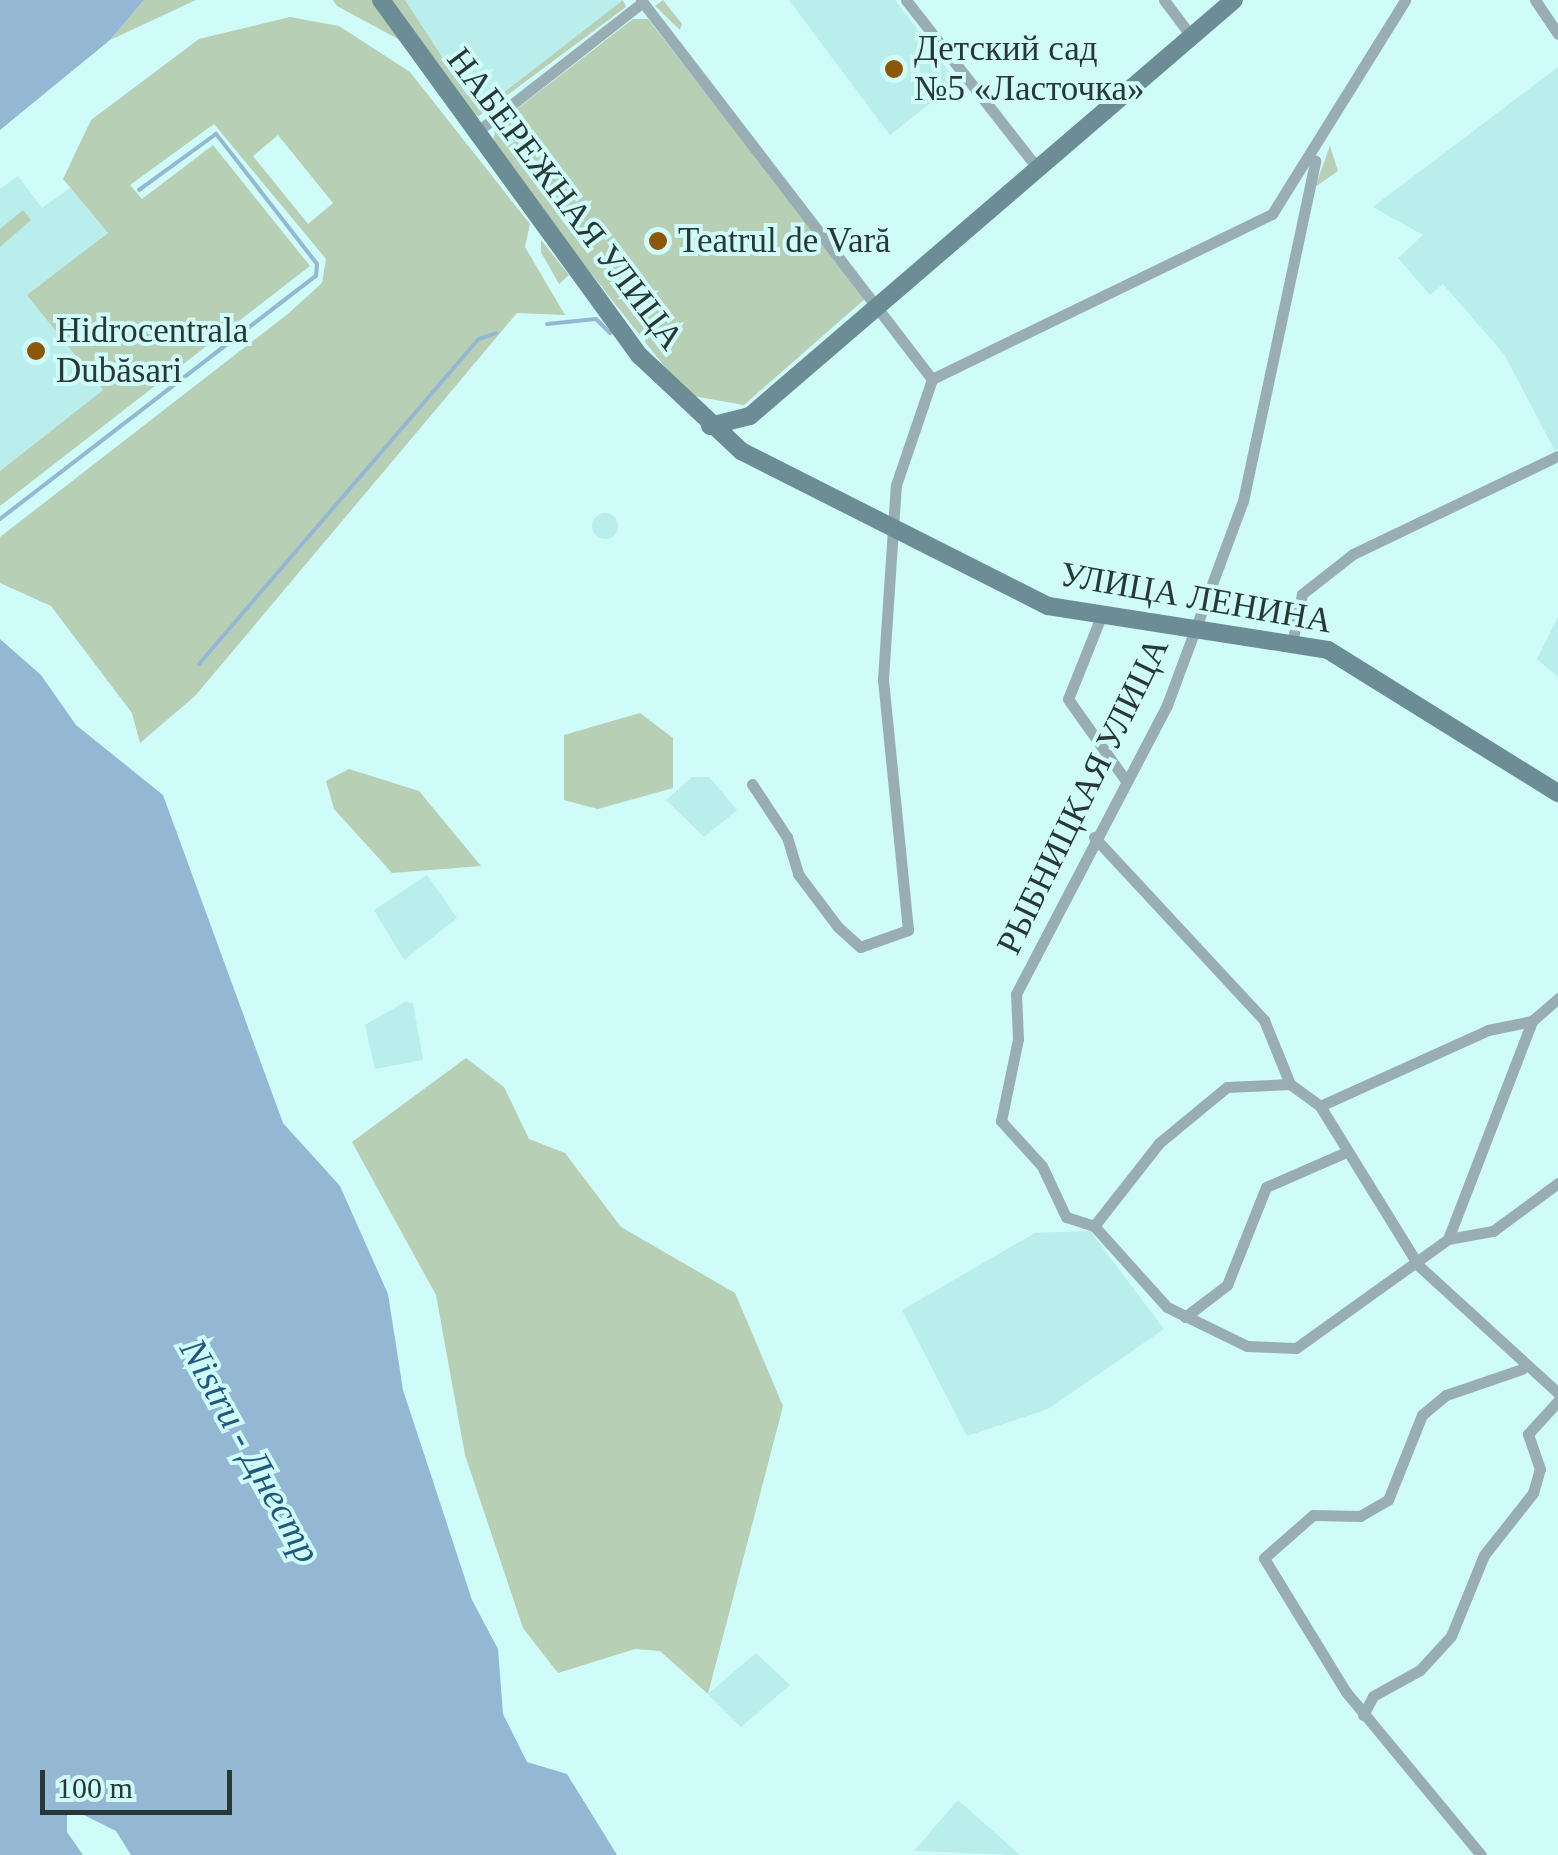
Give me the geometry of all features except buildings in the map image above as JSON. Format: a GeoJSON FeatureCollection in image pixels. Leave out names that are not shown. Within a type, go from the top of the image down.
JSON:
{"type":"FeatureCollection","features":[{"type":"Feature","properties":{"kind":"street","name":"НАБЕРЕЖНАЯ УЛИЦА"},"geometry":{"type":"LineString","coordinates":[[381,0],[474,134],[640,356],[710,426]]}},
{"type":"Feature","properties":{"kind":"street"},"geometry":{"type":"LineString","coordinates":[[906,0],[1039,170]]}},
{"type":"Feature","properties":{"kind":"street"},"geometry":{"type":"LineString","coordinates":[[1164,0],[1191,36]]}},
{"type":"Feature","properties":{"kind":"street"},"geometry":{"type":"LineString","coordinates":[[710,426],[750,416],[1234,0]]}},
{"type":"Feature","properties":{"kind":"street"},"geometry":{"type":"LineString","coordinates":[[752,784],[820,908],[860,947],[898,938],[910,923],[887,776],[891,522],[932,378],[1109,286],[1250,227],[1283,203],[1317,152],[1404,0]]}},
{"type":"Feature","properties":{"kind":"street"},"geometry":{"type":"LineString","coordinates":[[1535,0],[1558,34]]}},
{"type":"Feature","properties":{"kind":"street"},"geometry":{"type":"LineString","coordinates":[[474,134],[642,1],[932,378]]}},
{"type":"Feature","properties":{"kind":"street","name":"РЫБНИЦКАЯ УЛИЦА"},"geometry":{"type":"LineString","coordinates":[[1094,1226],[1066,1217],[1000,1113],[1018,1038],[1016,994],[1126,781],[1193,634],[1244,501],[1317,152]]}},
{"type":"Feature","properties":{"kind":"street","name":"УЛИЦА ЛЕНИНА"},"geometry":{"type":"LineString","coordinates":[[710,426],[770,468],[891,522],[1006,590],[1100,619],[1193,634],[1292,643],[1348,660],[1558,793]]}},
{"type":"Feature","properties":{"kind":"street"},"geometry":{"type":"LineString","coordinates":[[1292,643],[1302,594],[1353,554],[1558,456]]}},
{"type":"Feature","properties":{"kind":"street"},"geometry":{"type":"LineString","coordinates":[[1100,619],[1068,699],[1126,781]]}},
{"type":"Feature","properties":{"kind":"street"},"geometry":{"type":"LineString","coordinates":[[1094,837],[1264,1020],[1290,1084],[1320,1106],[1419,1266],[1522,1369],[1558,1397],[1528,1434],[1540,1470],[1533,1493],[1484,1555],[1451,1636],[1420,1670],[1373,1696],[1364,1716]]}},
{"type":"Feature","properties":{"kind":"street"},"geometry":{"type":"LineString","coordinates":[[1290,1084],[1228,1087],[1159,1143],[1094,1226],[1157,1299],[1247,1346],[1296,1348],[1419,1266],[1448,1239],[1532,1021],[1558,998]]}},
{"type":"Feature","properties":{"kind":"street"},"geometry":{"type":"LineString","coordinates":[[1320,1106],[1488,1030],[1532,1021]]}},
{"type":"Feature","properties":{"kind":"street"},"geometry":{"type":"LineString","coordinates":[[1185,1317],[1228,1285],[1266,1187],[1346,1152]]}},
{"type":"Feature","properties":{"kind":"street"},"geometry":{"type":"LineString","coordinates":[[1448,1239],[1494,1232],[1558,1183]]}},
{"type":"Feature","properties":{"kind":"street"},"geometry":{"type":"LineString","coordinates":[[1482,1855],[1364,1716],[1264,1558],[1313,1515],[1360,1516],[1388,1500],[1422,1415],[1446,1395],[1522,1369]]}},
{"type":"Feature","properties":{"kind":"shaded area"},"geometry":{"type":"Polygon","coordinates":[[[405,0],[623,0],[489,104],[466,95],[405,0]]]}},
{"type":"Feature","properties":{"kind":"shaded area","name":"Детский сад №5 «Ласточка»"},"geometry":{"type":"Polygon","coordinates":[[[789,0],[895,0],[957,82],[890,135],[789,0]]]}},
{"type":"Feature","properties":{"kind":"shaded area"},"geometry":{"type":"Polygon","coordinates":[[[1558,67],[1555,451],[1504,354],[1443,284],[1430,295],[1398,258],[1423,235],[1373,207],[1558,67]]]}},
{"type":"Feature","properties":{"kind":"shaded area","name":"Hidrocentrala Dubăsari"},"geometry":{"type":"Polygon","coordinates":[[[18,176],[42,208],[70,188],[108,233],[28,295],[103,390],[0,471],[0,189],[18,176]]]}},
{"type":"Feature","properties":{"kind":"shaded area"},"geometry":{"type":"Polygon","coordinates":[[[605,513],[614,517],[618,526],[614,535],[605,539],[596,535],[592,526],[596,517],[605,513]]]}},
{"type":"Feature","properties":{"kind":"shaded area"},"geometry":{"type":"Polygon","coordinates":[[[1558,617],[1558,677],[1537,659],[1558,617]]]}},
{"type":"Feature","properties":{"kind":"shaded area"},"geometry":{"type":"Polygon","coordinates":[[[692,777],[709,777],[737,810],[704,837],[666,800],[692,777]]]}},
{"type":"Feature","properties":{"kind":"shaded area"},"geometry":{"type":"Polygon","coordinates":[[[427,875],[457,918],[404,960],[374,910],[427,875]]]}},
{"type":"Feature","properties":{"kind":"shaded area"},"geometry":{"type":"Polygon","coordinates":[[[405,1002],[413,1003],[423,1060],[375,1069],[365,1025],[405,1002]]]}},
{"type":"Feature","properties":{"kind":"shaded area"},"geometry":{"type":"Polygon","coordinates":[[[1090,1231],[1164,1329],[1048,1409],[967,1436],[902,1310],[1035,1233],[1090,1231]]]}},
{"type":"Feature","properties":{"kind":"shaded area"},"geometry":{"type":"Polygon","coordinates":[[[756,1653],[790,1685],[741,1727],[708,1694],[756,1653]]]}},
{"type":"Feature","properties":{"kind":"shaded area"},"geometry":{"type":"Polygon","coordinates":[[[958,1800],[1020,1855],[914,1851],[958,1800]]]}},
{"type":"Feature","properties":{"kind":"green space"},"geometry":{"type":"Polygon","coordinates":[[[144,0],[196,0],[110,40],[144,0]]]}},
{"type":"Feature","properties":{"kind":"green space"},"geometry":{"type":"Polygon","coordinates":[[[333,0],[373,0],[400,40],[337,6],[333,0]]]}},
{"type":"Feature","properties":{"kind":"green space"},"geometry":{"type":"Polygon","coordinates":[[[388,0],[405,0],[466,94],[489,104],[623,0],[626,7],[479,116],[468,114],[388,0]]]}},
{"type":"Feature","properties":{"kind":"green space"},"geometry":{"type":"Polygon","coordinates":[[[663,0],[682,24],[680,30],[655,6],[663,0]]]}},
{"type":"Feature","properties":{"kind":"green space"},"geometry":{"type":"Polygon","coordinates":[[[290,17],[339,26],[410,72],[530,224],[525,247],[565,315],[517,313],[195,696],[140,743],[132,713],[51,606],[0,583],[0,537],[289,313],[322,283],[326,259],[214,124],[130,185],[142,199],[213,145],[310,266],[0,506],[0,471],[103,390],[27,295],[108,233],[63,179],[91,120],[199,39],[290,17]],[[278,135],[253,156],[308,224],[333,203],[278,135]]]}},
{"type":"Feature","properties":{"kind":"green space"},"geometry":{"type":"Polygon","coordinates":[[[633,19],[648,19],[866,298],[744,405],[687,395],[492,148],[496,125],[633,19]]]}},
{"type":"Feature","properties":{"kind":"green space"},"geometry":{"type":"Polygon","coordinates":[[[1330,146],[1338,171],[1315,187],[1330,146]]]}},
{"type":"Feature","properties":{"kind":"green space"},"geometry":{"type":"Polygon","coordinates":[[[23,210],[31,220],[0,247],[0,229],[23,210]]]}},
{"type":"Feature","properties":{"kind":"green space"},"geometry":{"type":"Polygon","coordinates":[[[541,240],[569,275],[559,284],[541,252],[541,240]]]}},
{"type":"Feature","properties":{"kind":"green space"},"geometry":{"type":"Polygon","coordinates":[[[640,713],[673,738],[673,788],[598,809],[564,800],[564,735],[640,713]]]}},
{"type":"Feature","properties":{"kind":"green space"},"geometry":{"type":"Polygon","coordinates":[[[349,769],[419,791],[481,866],[392,873],[334,809],[326,781],[349,769]]]}},
{"type":"Feature","properties":{"kind":"green space"},"geometry":{"type":"Polygon","coordinates":[[[466,1058],[504,1087],[529,1139],[565,1153],[621,1227],[735,1293],[783,1406],[708,1694],[660,1651],[635,1649],[558,1673],[523,1628],[465,1455],[436,1295],[352,1142],[466,1058]]]}},
{"type":"Feature","properties":{"kind":"water"},"geometry":{"type":"Polygon","coordinates":[[[0,0],[144,0],[110,40],[0,130],[0,0]]]}},
{"type":"Feature","properties":{"kind":"water","name":"Nistru - Днестр"},"geometry":{"type":"Polygon","coordinates":[[[0,639],[41,675],[76,725],[163,795],[283,1123],[340,1186],[388,1294],[403,1390],[472,1600],[498,1649],[503,1714],[527,1762],[567,1774],[617,1855],[131,1855],[116,1831],[80,1813],[67,1815],[67,1832],[83,1855],[0,1855],[0,639]]]}},
{"type":"Feature","properties":{"kind":"waterway"},"geometry":{"type":"LineString","coordinates":[[0,519],[316,276],[317,264],[216,134],[139,190]]}},
{"type":"Feature","properties":{"kind":"waterway"},"geometry":{"type":"LineString","coordinates":[[547,324],[596,319],[610,333]]}},
{"type":"Feature","properties":{"kind":"waterway"},"geometry":{"type":"LineString","coordinates":[[199,664],[479,339],[496,333]]}},
{"type":"Feature","properties":{"kind":"place","name":"Детский сад №5 «Ласточка»"},"geometry":{"type":"Point","coordinates":[894,69]}},
{"type":"Feature","properties":{"kind":"place","name":"Teatrul de Vară"},"geometry":{"type":"Point","coordinates":[658,241]}},
{"type":"Feature","properties":{"kind":"place","name":"Hidrocentrala Dubăsari"},"geometry":{"type":"Point","coordinates":[36,351]}}]}
